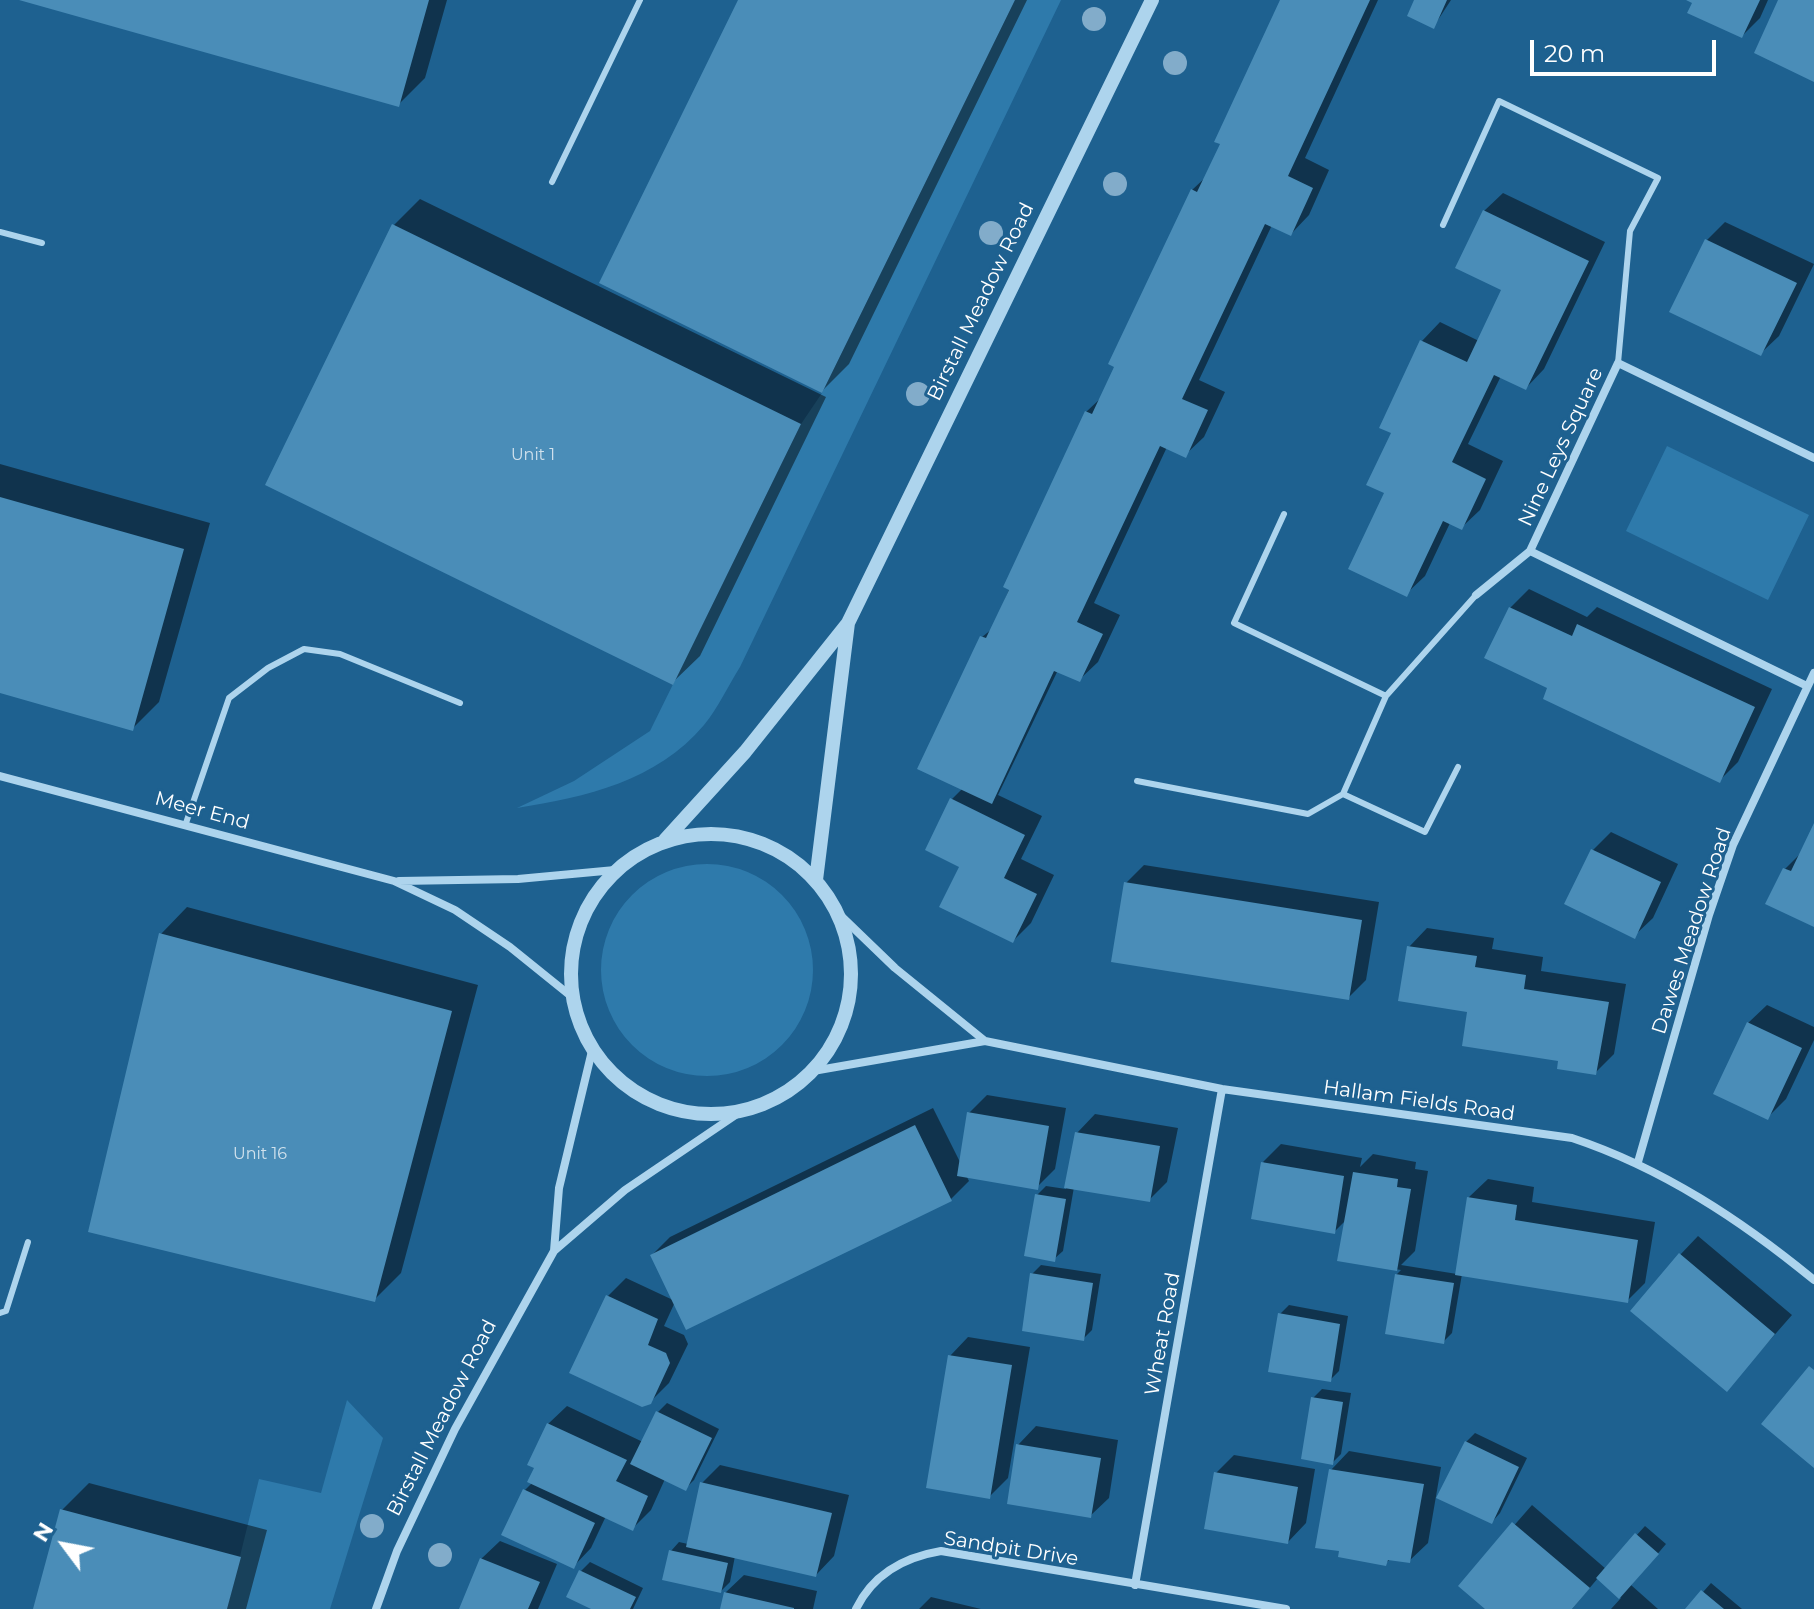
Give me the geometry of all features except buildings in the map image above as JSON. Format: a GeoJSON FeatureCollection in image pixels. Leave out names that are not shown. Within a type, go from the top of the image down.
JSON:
{"type":"FeatureCollection","features":[{"type":"Feature","properties":{"kind":"street","name":"Birstall Meadow Road"},"geometry":{"type":"LineString","coordinates":[[665,840],[745,752],[848,623],[1152,0]]}},
{"type":"Feature","properties":{"kind":"street","name":"Nine Leys Square"},"geometry":{"type":"LineString","coordinates":[[1807,686],[1530,551],[1618,363],[1814,458]]}},
{"type":"Feature","properties":{"kind":"street"},"geometry":{"type":"LineString","coordinates":[[1476,595],[1530,551]]}},
{"type":"Feature","properties":{"kind":"street","name":"Birstall Meadow Road"},"geometry":{"type":"LineString","coordinates":[[816,880],[848,623]]}},
{"type":"Feature","properties":{"kind":"street","name":"Dawes Meadow Road"},"geometry":{"type":"LineString","coordinates":[[1638,1162],[1709,915],[1733,845],[1814,673]]}},
{"type":"Feature","properties":{"kind":"street","name":"Meer End"},"geometry":{"type":"LineString","coordinates":[[0,776],[186,823],[394,881],[455,910],[510,947],[572,997]]}},
{"type":"Feature","properties":{"kind":"street"},"geometry":{"type":"LineString","coordinates":[[705,832],[746,837],[785,854],[816,880],[840,915],[851,955],[850,997],[837,1037],[813,1071],[780,1097],[740,1112],[698,1115],[657,1104],[620,1082],[592,1051],[579,1024],[572,997],[571,950],[586,907],[615,870],[638,853],[665,840],[705,832]]}},
{"type":"Feature","properties":{"kind":"street","name":"Meer End"},"geometry":{"type":"LineString","coordinates":[[394,881],[518,879],[615,870]]}},
{"type":"Feature","properties":{"kind":"street","name":"Hallam Fields Road"},"geometry":{"type":"LineString","coordinates":[[840,915],[895,968],[985,1041]]}},
{"type":"Feature","properties":{"kind":"street","name":"Hallam Fields Road"},"geometry":{"type":"LineString","coordinates":[[813,1071],[985,1041],[1222,1089],[1572,1138],[1638,1162],[1713,1206],[1814,1280]]}},
{"type":"Feature","properties":{"kind":"street","name":"Birstall Meadow Road"},"geometry":{"type":"LineString","coordinates":[[554,1251],[559,1188],[592,1051]]}},
{"type":"Feature","properties":{"kind":"street","name":"Wheat Road"},"geometry":{"type":"LineString","coordinates":[[1135,1585],[1222,1089]]}},
{"type":"Feature","properties":{"kind":"street","name":"Birstall Meadow Road"},"geometry":{"type":"LineString","coordinates":[[376,1609],[397,1551],[455,1429],[554,1251],[625,1190],[740,1112]]}},
{"type":"Feature","properties":{"kind":"street","name":"Sandpit Drive"},"geometry":{"type":"LineString","coordinates":[[856,1609],[864,1593],[891,1568],[920,1555],[941,1551],[1286,1609]]}},
{"type":"Feature","properties":{"kind":"lane"},"geometry":{"type":"LineString","coordinates":[[552,182],[640,0]]}},
{"type":"Feature","properties":{"kind":"lane"},"geometry":{"type":"LineString","coordinates":[[1443,225],[1499,101],[1658,178],[1630,231],[1618,363]]}},
{"type":"Feature","properties":{"kind":"lane"},"geometry":{"type":"LineString","coordinates":[[0,232],[42,243]]}},
{"type":"Feature","properties":{"kind":"lane"},"geometry":{"type":"LineString","coordinates":[[1284,514],[1234,623],[1386,696]]}},
{"type":"Feature","properties":{"kind":"lane"},"geometry":{"type":"LineString","coordinates":[[1137,781],[1308,814],[1343,794],[1386,696],[1476,595]]}},
{"type":"Feature","properties":{"kind":"lane"},"geometry":{"type":"LineString","coordinates":[[186,823],[229,698],[268,668],[304,649],[340,654],[460,703]]}},
{"type":"Feature","properties":{"kind":"lane"},"geometry":{"type":"LineString","coordinates":[[1343,794],[1425,832],[1458,767]]}},
{"type":"Feature","properties":{"kind":"lane"},"geometry":{"type":"LineString","coordinates":[[0,1313],[6,1311],[28,1242]]}},
{"type":"Feature","properties":{"kind":"shaded area"},"geometry":{"type":"Polygon","coordinates":[[[1015,0],[1061,0],[740,667],[718,704],[704,725],[685,744],[642,773],[594,792],[517,808],[574,781],[650,731],[801,424],[822,393],[1015,0]]]}},
{"type":"Feature","properties":{"kind":"shaded area"},"geometry":{"type":"Polygon","coordinates":[[[1667,446],[1809,515],[1768,600],[1626,531],[1667,446]]]}},
{"type":"Feature","properties":{"kind":"shaded area"},"geometry":{"type":"Polygon","coordinates":[[[707,864],[748,872],[782,895],[805,929],[813,970],[805,1011],[782,1045],[748,1068],[707,1076],[666,1068],[632,1045],[609,1011],[601,970],[609,929],[632,895],[666,872],[707,864]]]}},
{"type":"Feature","properties":{"kind":"shaded area"},"geometry":{"type":"Polygon","coordinates":[[[347,1400],[383,1438],[330,1609],[227,1609],[259,1479],[321,1493],[347,1400]]]}}]}
